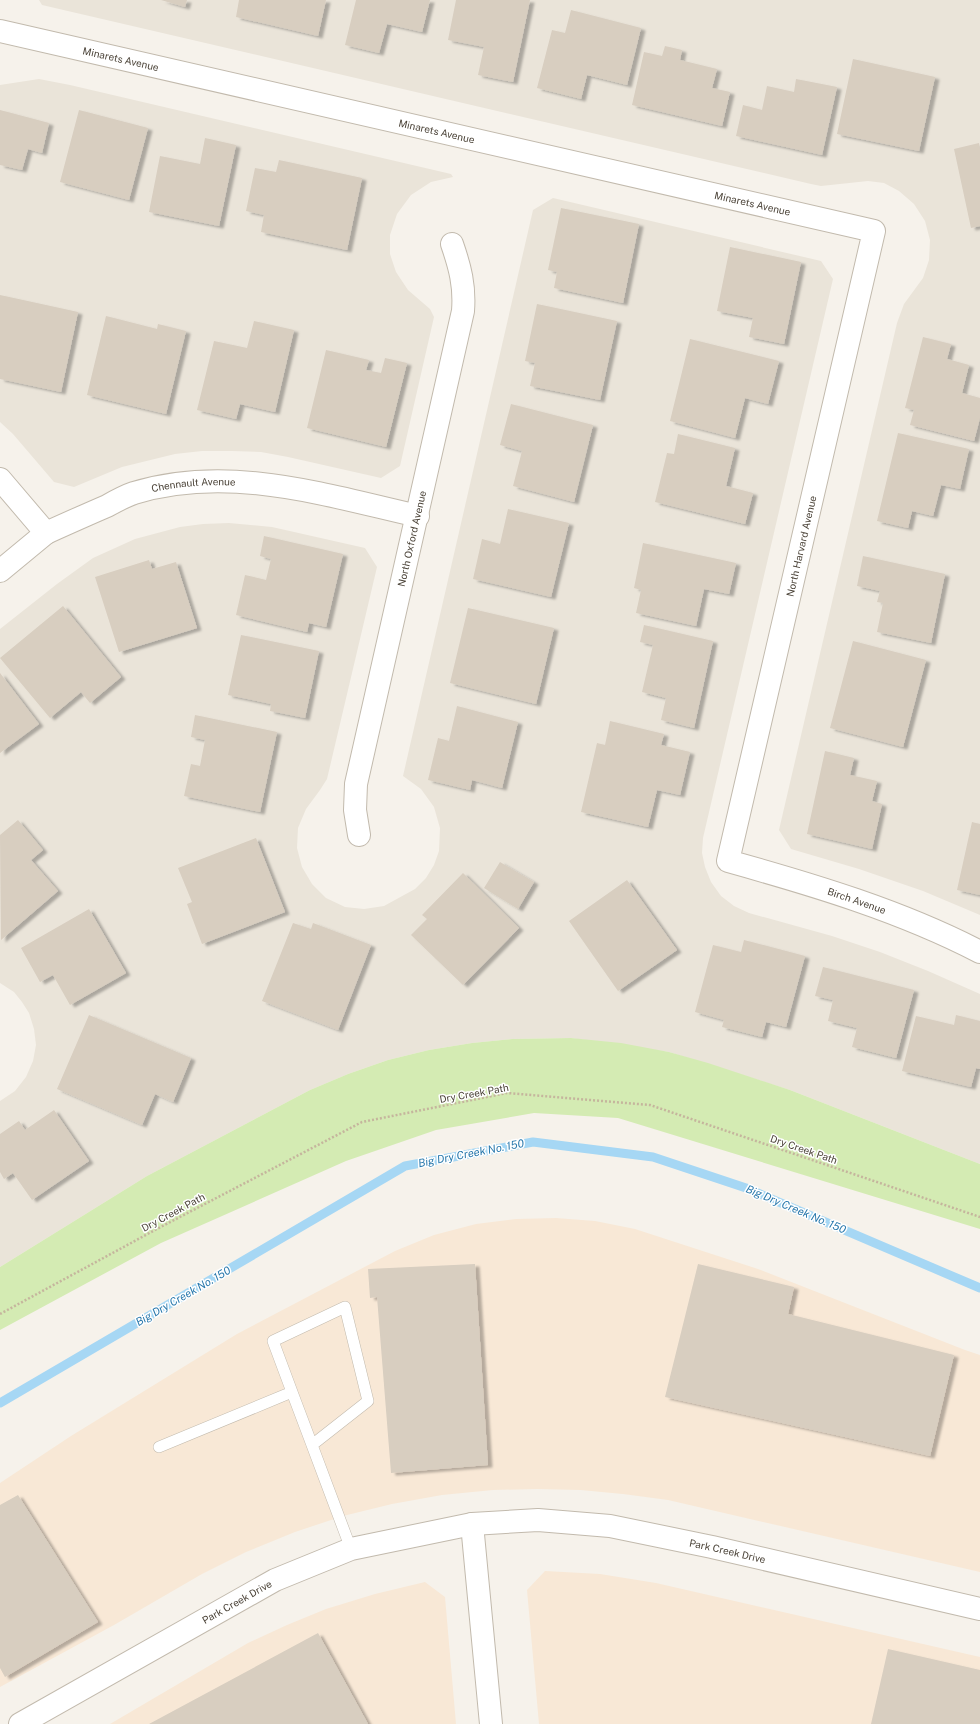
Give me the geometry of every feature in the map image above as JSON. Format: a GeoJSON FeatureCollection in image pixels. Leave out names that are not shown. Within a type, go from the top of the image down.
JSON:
{"type":"FeatureCollection","features":[{"type":"Feature","properties":{"kind":"street","name":"Minarets Avenue"},"geometry":{"type":"LineString","coordinates":[[0,31],[874,231]]}},
{"type":"Feature","properties":{"kind":"street","name":"North Harvard Avenue"},"geometry":{"type":"LineString","coordinates":[[728,861],[874,231]]}},
{"type":"Feature","properties":{"kind":"street","name":"North Oxford Avenue"},"geometry":{"type":"LineString","coordinates":[[360,835],[355,810],[356,784],[418,516],[463,311],[465,293],[462,277],[452,244]]}},
{"type":"Feature","properties":{"kind":"street"},"geometry":{"type":"LineString","coordinates":[[0,479],[46,533]]}},
{"type":"Feature","properties":{"kind":"street","name":"Chennault Avenue"},"geometry":{"type":"LineString","coordinates":[[0,571],[46,533],[134,493],[180,483],[229,480],[268,484],[313,492],[418,516]]}},
{"type":"Feature","properties":{"kind":"street","name":"Birch Avenue"},"geometry":{"type":"LineString","coordinates":[[728,861],[771,873],[865,904],[958,940],[980,952]]}},
{"type":"Feature","properties":{"kind":"street","name":"Park Creek Drive"},"geometry":{"type":"LineString","coordinates":[[20,1724],[275,1580],[351,1549],[472,1524],[538,1520],[610,1526],[712,1546],[980,1609]]}},
{"type":"Feature","properties":{"kind":"street"},"geometry":{"type":"LineString","coordinates":[[472,1524],[491,1724]]}},
{"type":"Feature","properties":{"kind":"lane"},"geometry":{"type":"LineString","coordinates":[[312,1445],[368,1401],[345,1307],[273,1341],[292,1392],[351,1549]]}},
{"type":"Feature","properties":{"kind":"lane"},"geometry":{"type":"LineString","coordinates":[[159,1447],[292,1392]]}},
{"type":"Feature","properties":{"kind":"path","name":"Dry Creek Path"},"geometry":{"type":"LineString","coordinates":[[0,1314],[155,1230],[362,1122],[507,1093],[650,1105],[980,1217]]}},
{"type":"Feature","properties":{"kind":"shaded area"},"geometry":{"type":"Polygon","coordinates":[[[39,0],[980,0],[980,915],[923,891],[859,869],[791,849],[779,830],[897,323],[904,304],[923,278],[929,260],[930,240],[925,221],[914,204],[899,191],[884,183],[868,181],[821,186],[811,184],[42,5],[39,0]]]}},
{"type":"Feature","properties":{"kind":"shaded area"},"geometry":{"type":"Polygon","coordinates":[[[39,79],[451,174],[453,177],[431,182],[411,195],[397,214],[390,235],[390,254],[396,272],[408,290],[430,309],[434,317],[400,466],[381,478],[261,452],[202,451],[175,454],[122,467],[74,487],[54,482],[13,434],[0,422],[0,85],[39,79]]]}},
{"type":"Feature","properties":{"kind":"shaded area"},"geometry":{"type":"Polygon","coordinates":[[[553,198],[821,261],[833,279],[703,838],[702,853],[705,867],[711,882],[721,896],[734,906],[749,913],[832,936],[880,952],[980,994],[980,1164],[790,1090],[669,1052],[571,1038],[512,1039],[472,1043],[429,1050],[388,1060],[348,1074],[310,1090],[147,1176],[0,1267],[0,1101],[15,1091],[26,1077],[33,1061],[36,1045],[34,1029],[29,1013],[14,992],[0,983],[0,629],[93,558],[135,539],[180,527],[229,523],[272,527],[365,548],[377,567],[327,779],[306,809],[298,828],[297,848],[302,867],[312,884],[326,898],[345,907],[364,909],[384,906],[415,889],[426,878],[434,865],[439,851],[440,828],[434,807],[421,789],[403,776],[533,210],[553,198]]]}},
{"type":"Feature","properties":{"kind":"shaded area"},"geometry":{"type":"Polygon","coordinates":[[[556,1218],[595,1221],[635,1229],[758,1269],[980,1355],[980,1572],[668,1500],[581,1490],[537,1489],[493,1490],[442,1495],[392,1504],[343,1516],[295,1532],[246,1552],[202,1574],[114,1625],[0,1687],[0,1483],[71,1436],[237,1334],[395,1251],[434,1235],[476,1224],[516,1219],[556,1218]]]}},
{"type":"Feature","properties":{"kind":"shaded area"},"geometry":{"type":"Polygon","coordinates":[[[545,1571],[600,1574],[656,1583],[980,1657],[980,1724],[539,1724],[527,1590],[545,1571]]]}},
{"type":"Feature","properties":{"kind":"shaded area"},"geometry":{"type":"Polygon","coordinates":[[[425,1582],[445,1597],[456,1724],[110,1724],[248,1643],[287,1625],[326,1609],[375,1594],[425,1582]]]}},
{"type":"Feature","properties":{"kind":"green space"},"geometry":{"type":"Polygon","coordinates":[[[571,1038],[621,1043],[669,1052],[708,1063],[790,1090],[980,1164],[980,1229],[618,1118],[534,1113],[436,1130],[346,1161],[161,1243],[0,1330],[0,1267],[147,1176],[310,1090],[348,1074],[388,1060],[429,1050],[472,1043],[512,1039],[571,1038]]]}},
{"type":"Feature","properties":{"kind":"building"},"geometry":{"type":"Polygon","coordinates":[[[161,0],[187,0],[185,7],[161,0]]]}},
{"type":"Feature","properties":{"kind":"building"},"geometry":{"type":"Polygon","coordinates":[[[239,0],[326,0],[318,36],[236,17],[239,0]]]}},
{"type":"Feature","properties":{"kind":"building"},"geometry":{"type":"Polygon","coordinates":[[[356,0],[430,0],[422,32],[387,24],[379,53],[345,45],[356,0]]]}},
{"type":"Feature","properties":{"kind":"building"},"geometry":{"type":"Polygon","coordinates":[[[456,0],[530,0],[513,82],[478,75],[484,47],[448,40],[456,0]]]}},
{"type":"Feature","properties":{"kind":"building"},"geometry":{"type":"Polygon","coordinates":[[[571,10],[641,28],[627,85],[587,75],[581,99],[537,88],[552,30],[565,33],[571,10]]]}},
{"type":"Feature","properties":{"kind":"building"},"geometry":{"type":"Polygon","coordinates":[[[665,46],[682,50],[680,60],[717,69],[712,88],[730,92],[722,126],[632,105],[644,52],[662,56],[665,46]]]}},
{"type":"Feature","properties":{"kind":"building"},"geometry":{"type":"Polygon","coordinates":[[[853,59],[935,77],[919,151],[837,134],[853,59]]]}},
{"type":"Feature","properties":{"kind":"building"},"geometry":{"type":"Polygon","coordinates":[[[796,79],[837,87],[822,155],[736,136],[743,105],[762,110],[767,86],[794,92],[796,79]]]}},
{"type":"Feature","properties":{"kind":"building"},"geometry":{"type":"Polygon","coordinates":[[[0,110],[49,123],[42,153],[28,149],[22,170],[0,165],[0,110]]]}},
{"type":"Feature","properties":{"kind":"building"},"geometry":{"type":"Polygon","coordinates":[[[79,110],[148,128],[129,200],[60,182],[79,110]]]}},
{"type":"Feature","properties":{"kind":"building"},"geometry":{"type":"Polygon","coordinates":[[[205,138],[236,145],[219,226],[149,212],[160,156],[200,164],[205,138]]]}},
{"type":"Feature","properties":{"kind":"building"},"geometry":{"type":"Polygon","coordinates":[[[979,143],[980,226],[971,228],[954,149],[979,143]]]}},
{"type":"Feature","properties":{"kind":"building"},"geometry":{"type":"Polygon","coordinates":[[[279,160],[362,178],[347,250],[261,232],[264,215],[246,211],[255,168],[276,172],[279,160]]]}},
{"type":"Feature","properties":{"kind":"building"},"geometry":{"type":"Polygon","coordinates":[[[561,208],[639,224],[623,303],[554,288],[557,272],[548,270],[561,208]]]}},
{"type":"Feature","properties":{"kind":"building"},"geometry":{"type":"Polygon","coordinates":[[[730,247],[801,262],[784,344],[749,337],[753,318],[717,311],[730,247]]]}},
{"type":"Feature","properties":{"kind":"building"},"geometry":{"type":"Polygon","coordinates":[[[0,295],[78,312],[61,392],[0,379],[0,295]]]}},
{"type":"Feature","properties":{"kind":"building"},"geometry":{"type":"Polygon","coordinates":[[[537,304],[617,321],[600,400],[530,386],[535,363],[525,361],[537,304]]]}},
{"type":"Feature","properties":{"kind":"building"},"geometry":{"type":"Polygon","coordinates":[[[106,316],[157,329],[158,324],[186,331],[166,414],[87,395],[106,316]]]}},
{"type":"Feature","properties":{"kind":"building"},"geometry":{"type":"Polygon","coordinates":[[[254,321],[294,330],[275,412],[240,404],[236,419],[197,410],[214,341],[247,348],[254,321]]]}},
{"type":"Feature","properties":{"kind":"building"},"geometry":{"type":"Polygon","coordinates":[[[923,337],[951,344],[947,359],[969,365],[962,393],[980,398],[980,418],[974,441],[910,425],[914,410],[905,408],[923,337]]]}},
{"type":"Feature","properties":{"kind":"building"},"geometry":{"type":"Polygon","coordinates":[[[690,339],[779,361],[768,404],[745,398],[735,438],[670,421],[690,339]]]}},
{"type":"Feature","properties":{"kind":"building"},"geometry":{"type":"Polygon","coordinates":[[[326,350],[369,360],[366,370],[381,373],[385,358],[407,363],[386,447],[307,428],[326,350]]]}},
{"type":"Feature","properties":{"kind":"building"},"geometry":{"type":"Polygon","coordinates":[[[511,404],[593,425],[574,502],[513,486],[522,451],[500,445],[511,404]]]}},
{"type":"Feature","properties":{"kind":"building"},"geometry":{"type":"Polygon","coordinates":[[[898,433],[969,449],[960,489],[941,485],[933,516],[912,511],[908,528],[877,521],[898,433]]]}},
{"type":"Feature","properties":{"kind":"building"},"geometry":{"type":"Polygon","coordinates":[[[678,434],[735,448],[726,486],[753,493],[745,524],[655,502],[667,453],[674,454],[678,434]]]}},
{"type":"Feature","properties":{"kind":"building"},"geometry":{"type":"Polygon","coordinates":[[[508,509],[569,523],[551,597],[473,579],[482,539],[500,544],[508,509]]]}},
{"type":"Feature","properties":{"kind":"building"},"geometry":{"type":"Polygon","coordinates":[[[264,536],[343,554],[326,627],[309,623],[307,632],[236,615],[245,575],[266,580],[271,559],[260,556],[264,536]]]}},
{"type":"Feature","properties":{"kind":"building"},"geometry":{"type":"Polygon","coordinates":[[[643,543],[736,563],[729,594],[704,589],[696,626],[636,613],[641,590],[634,588],[643,543]]]}},
{"type":"Feature","properties":{"kind":"building"},"geometry":{"type":"Polygon","coordinates":[[[863,556],[945,574],[931,643],[877,632],[883,603],[877,602],[880,591],[857,586],[863,556]]]}},
{"type":"Feature","properties":{"kind":"building"},"geometry":{"type":"Polygon","coordinates":[[[149,560],[152,569],[176,562],[197,628],[119,652],[95,577],[149,560]]]}},
{"type":"Feature","properties":{"kind":"building"},"geometry":{"type":"Polygon","coordinates":[[[63,606],[121,677],[90,703],[81,692],[50,718],[0,658],[63,606]]]}},
{"type":"Feature","properties":{"kind":"building"},"geometry":{"type":"Polygon","coordinates":[[[468,608],[554,628],[536,704],[450,683],[468,608]]]}},
{"type":"Feature","properties":{"kind":"building"},"geometry":{"type":"Polygon","coordinates":[[[644,625],[713,641],[694,728],[661,720],[666,698],[642,692],[653,645],[640,642],[644,625]]]}},
{"type":"Feature","properties":{"kind":"building"},"geometry":{"type":"Polygon","coordinates":[[[241,635],[319,651],[305,718],[270,711],[271,704],[228,695],[241,635]]]}},
{"type":"Feature","properties":{"kind":"building"},"geometry":{"type":"Polygon","coordinates":[[[853,641],[926,660],[903,747],[830,728],[853,641]]]}},
{"type":"Feature","properties":{"kind":"building"},"geometry":{"type":"Polygon","coordinates":[[[0,673],[39,724],[0,753],[0,673]]]}},
{"type":"Feature","properties":{"kind":"building"},"geometry":{"type":"Polygon","coordinates":[[[457,706],[518,722],[502,788],[472,780],[470,790],[428,780],[438,738],[449,741],[457,706]]]}},
{"type":"Feature","properties":{"kind":"building"},"geometry":{"type":"Polygon","coordinates":[[[195,715],[277,732],[260,812],[184,796],[191,764],[200,766],[205,740],[191,737],[195,715]]]}},
{"type":"Feature","properties":{"kind":"building"},"geometry":{"type":"Polygon","coordinates":[[[610,721],[664,734],[661,745],[690,752],[680,795],[657,790],[648,827],[581,812],[597,743],[605,745],[610,721]]]}},
{"type":"Feature","properties":{"kind":"building"},"geometry":{"type":"Polygon","coordinates":[[[825,751],[854,758],[850,775],[877,781],[872,801],[882,804],[872,849],[807,834],[825,751]]]}},
{"type":"Feature","properties":{"kind":"building"},"geometry":{"type":"Polygon","coordinates":[[[18,820],[43,850],[31,860],[58,891],[1,940],[0,835],[18,820]]]}},
{"type":"Feature","properties":{"kind":"building"},"geometry":{"type":"Polygon","coordinates":[[[972,822],[980,824],[980,895],[957,890],[972,822]]]}},
{"type":"Feature","properties":{"kind":"building"},"geometry":{"type":"Polygon","coordinates":[[[256,838],[285,912],[202,944],[187,904],[192,902],[178,868],[256,838]]]}},
{"type":"Feature","properties":{"kind":"building"},"geometry":{"type":"Polygon","coordinates":[[[500,862],[534,882],[518,909],[484,888],[500,862]]]}},
{"type":"Feature","properties":{"kind":"building"},"geometry":{"type":"Polygon","coordinates":[[[463,873],[519,928],[463,985],[411,935],[427,919],[422,915],[463,873]]]}},
{"type":"Feature","properties":{"kind":"building"},"geometry":{"type":"Polygon","coordinates":[[[627,880],[677,950],[618,991],[569,921],[627,880]]]}},
{"type":"Feature","properties":{"kind":"building"},"geometry":{"type":"Polygon","coordinates":[[[89,909],[126,973],[70,1005],[53,975],[40,982],[21,948],[89,909]]]}},
{"type":"Feature","properties":{"kind":"building"},"geometry":{"type":"Polygon","coordinates":[[[293,923],[311,929],[313,923],[371,945],[338,1030],[262,1001],[293,923]]]}},
{"type":"Feature","properties":{"kind":"building"},"geometry":{"type":"Polygon","coordinates":[[[744,940],[805,956],[786,1027],[766,1022],[762,1037],[722,1027],[724,1020],[695,1012],[713,945],[741,952],[744,940]]]}},
{"type":"Feature","properties":{"kind":"building"},"geometry":{"type":"Polygon","coordinates":[[[823,967],[914,990],[896,1058],[852,1047],[857,1028],[828,1021],[833,1000],[815,996],[823,967]]]}},
{"type":"Feature","properties":{"kind":"building"},"geometry":{"type":"Polygon","coordinates":[[[89,1015],[191,1058],[173,1102],[155,1094],[142,1125],[57,1089],[89,1015]]]}},
{"type":"Feature","properties":{"kind":"building"},"geometry":{"type":"Polygon","coordinates":[[[956,1015],[980,1021],[980,1069],[976,1068],[971,1087],[902,1071],[916,1016],[954,1025],[956,1015]]]}},
{"type":"Feature","properties":{"kind":"building"},"geometry":{"type":"Polygon","coordinates":[[[54,1110],[89,1161],[32,1200],[13,1173],[4,1179],[0,1172],[0,1134],[19,1121],[25,1130],[54,1110]]]}},
{"type":"Feature","properties":{"kind":"building"},"geometry":{"type":"Polygon","coordinates":[[[475,1264],[488,1465],[391,1473],[377,1297],[370,1298],[368,1269],[475,1264]]]}},
{"type":"Feature","properties":{"kind":"building"},"geometry":{"type":"Polygon","coordinates":[[[698,1264],[794,1287],[788,1314],[954,1355],[930,1456],[665,1397],[698,1264]]]}},
{"type":"Feature","properties":{"kind":"building"},"geometry":{"type":"Polygon","coordinates":[[[18,1495],[98,1622],[5,1677],[0,1668],[0,1505],[18,1495]]]}},
{"type":"Feature","properties":{"kind":"building"},"geometry":{"type":"Polygon","coordinates":[[[318,1633],[368,1724],[149,1724],[318,1633]]]}},
{"type":"Feature","properties":{"kind":"building"},"geometry":{"type":"Polygon","coordinates":[[[888,1649],[980,1670],[980,1724],[871,1724],[888,1649]]]}},
{"type":"Feature","properties":{"kind":"waterway","name":"Big Dry Creek No. 150"},"geometry":{"type":"LineString","coordinates":[[0,1403],[405,1166],[533,1142],[653,1157],[746,1188],[980,1288]]}}]}
